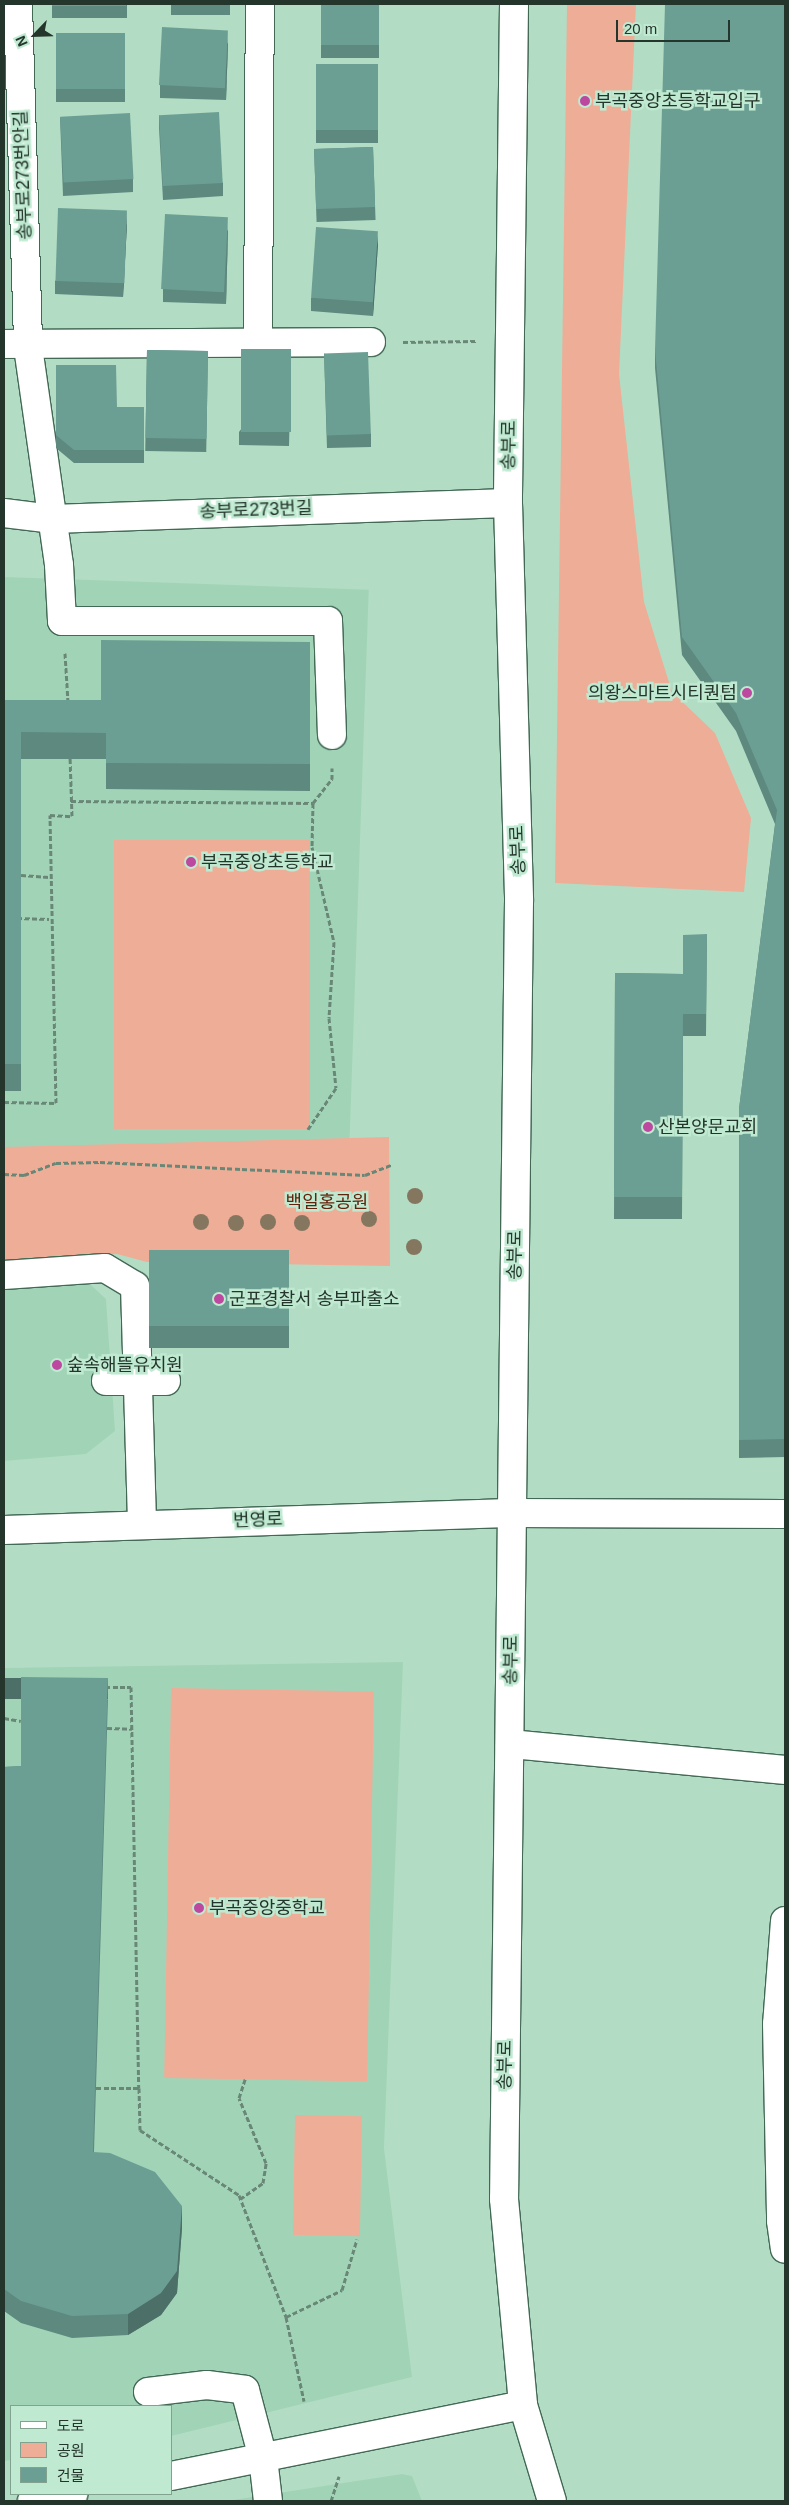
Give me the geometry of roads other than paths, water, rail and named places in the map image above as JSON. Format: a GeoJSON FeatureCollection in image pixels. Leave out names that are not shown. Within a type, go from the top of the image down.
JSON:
{"type":"FeatureCollection","features":[{"type":"Feature","properties":{"kind":"street","name":"송부로273번안길"},"geometry":{"type":"LineString","coordinates":[[18,4],[16,345],[52,519],[64,620],[328,621],[332,735]]}},
{"type":"Feature","properties":{"kind":"street"},"geometry":{"type":"LineString","coordinates":[[258,345],[260,4]]}},
{"type":"Feature","properties":{"kind":"street","name":"송부로"},"geometry":{"type":"LineString","coordinates":[[514,4],[508,503],[519,901],[504,2199],[523,2405],[552,2501]]}},
{"type":"Feature","properties":{"kind":"street"},"geometry":{"type":"LineString","coordinates":[[16,345],[258,345],[371,342]]}},
{"type":"Feature","properties":{"kind":"street","name":"송부로273번길"},"geometry":{"type":"LineString","coordinates":[[4,513],[52,519],[508,503]]}},
{"type":"Feature","properties":{"kind":"street"},"geometry":{"type":"LineString","coordinates":[[4,1275],[105,1268],[135,1286],[142,1523]]}},
{"type":"Feature","properties":{"kind":"street"},"geometry":{"type":"LineString","coordinates":[[106,1381],[166,1381]]}},
{"type":"Feature","properties":{"kind":"street","name":"번영로"},"geometry":{"type":"LineString","coordinates":[[4,1530],[142,1523],[512,1513],[785,1514]]}},
{"type":"Feature","properties":{"kind":"street"},"geometry":{"type":"LineString","coordinates":[[510,1744],[785,1770]]}},
{"type":"Feature","properties":{"kind":"street"},"geometry":{"type":"LineString","coordinates":[[785,1922],[781,2024],[781,2221],[785,2249]]}},
{"type":"Feature","properties":{"kind":"street"},"geometry":{"type":"LineString","coordinates":[[148,2392],[207,2385],[245,2390],[251,2460],[268,2501]]}},
{"type":"Feature","properties":{"kind":"street"},"geometry":{"type":"LineString","coordinates":[[172,2476],[523,2405]]}},
{"type":"Feature","properties":{"kind":"street"},"geometry":{"type":"LineString","coordinates":[[32,2501],[67,2495]]}},
{"type":"Feature","properties":{"kind":"place","name":"부곡중앙초등학교입구"},"geometry":{"type":"Point","coordinates":[585,101]}},
{"type":"Feature","properties":{"kind":"place","name":"의왕스마트시티퀀텀"},"geometry":{"type":"Point","coordinates":[747,693]}},
{"type":"Feature","properties":{"kind":"place","name":"부곡중앙초등학교"},"geometry":{"type":"Point","coordinates":[191,862]}},
{"type":"Feature","properties":{"kind":"place","name":"산본양문교회"},"geometry":{"type":"Point","coordinates":[648,1127]}},
{"type":"Feature","properties":{"kind":"place","name":"군포경찰서 송부파출소"},"geometry":{"type":"Point","coordinates":[219,1299]}},
{"type":"Feature","properties":{"kind":"place","name":"숲속해뜰유치원"},"geometry":{"type":"Point","coordinates":[57,1365]}},
{"type":"Feature","properties":{"kind":"place","name":"부곡중앙중학교"},"geometry":{"type":"Point","coordinates":[199,1908]}},
{"type":"Feature","properties":{"kind":"park label","name":"백일홍공원"},"geometry":{"type":"Point","coordinates":[327,1202]}}]}
